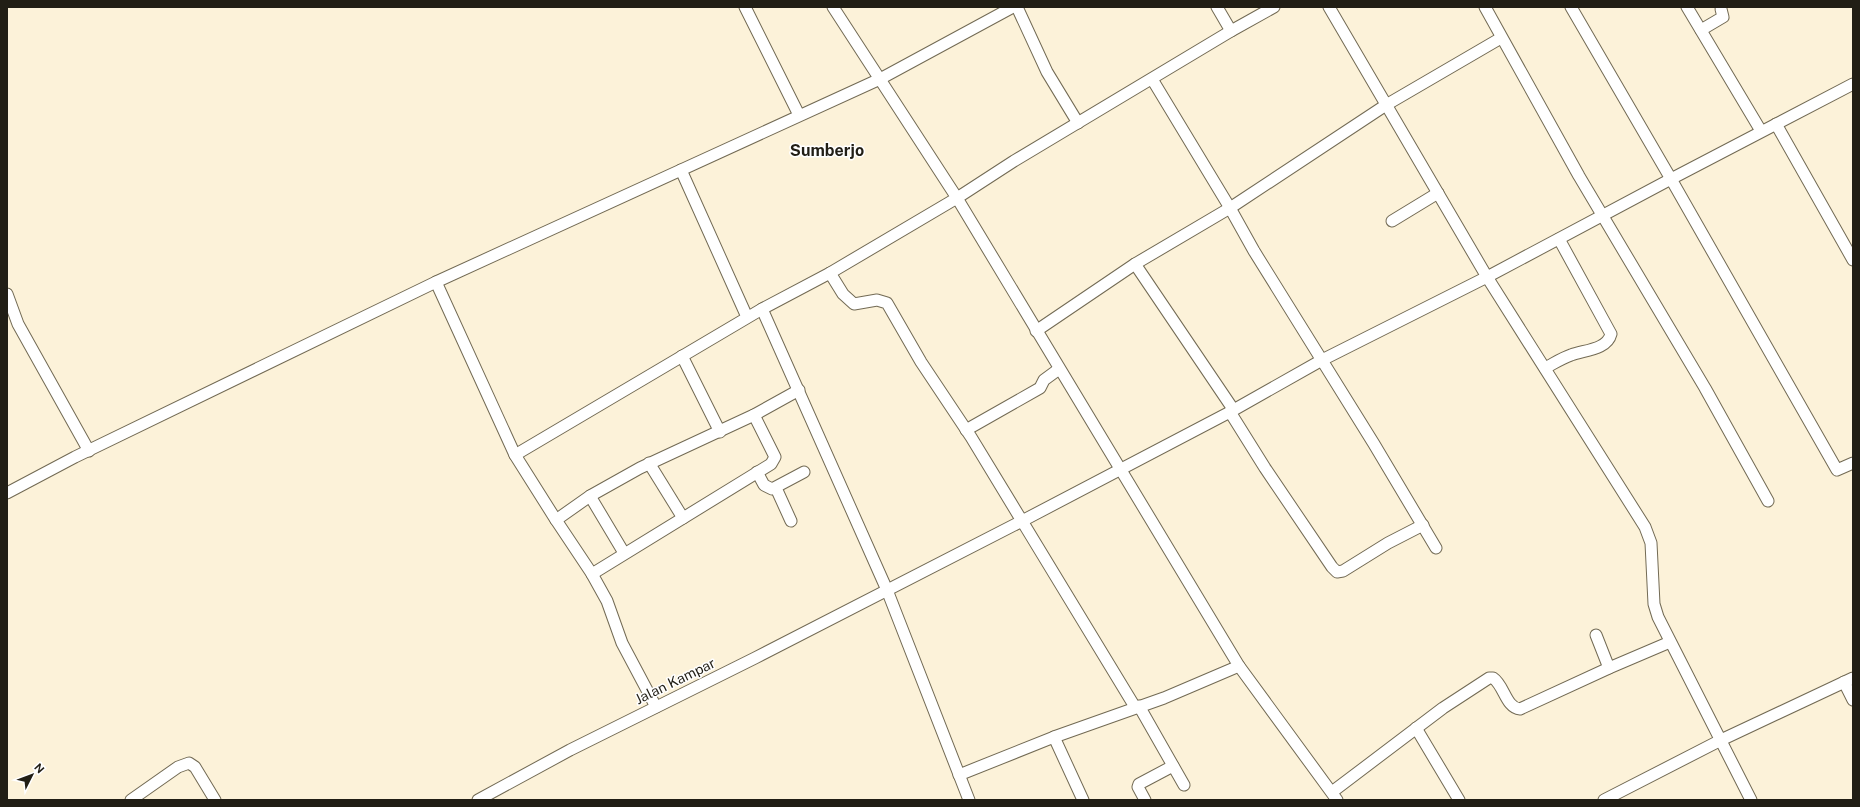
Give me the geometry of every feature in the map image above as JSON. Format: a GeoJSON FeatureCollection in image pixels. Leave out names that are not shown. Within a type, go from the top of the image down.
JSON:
{"type":"FeatureCollection","features":[{"type":"Feature","properties":{"kind":"street"},"geometry":{"type":"LineString","coordinates":[[745,7],[799,115]]}},
{"type":"Feature","properties":{"kind":"street"},"geometry":{"type":"LineString","coordinates":[[833,7],[957,198],[1239,666],[1335,796],[1416,728],[1491,677],[1497,681],[1511,705],[1516,709],[1520,709],[1670,642]]}},
{"type":"Feature","properties":{"kind":"street"},"geometry":{"type":"LineString","coordinates":[[7,493],[89,451],[436,282],[880,79],[1013,7]]}},
{"type":"Feature","properties":{"kind":"street"},"geometry":{"type":"LineString","coordinates":[[1017,7],[1047,72],[1078,123]]}},
{"type":"Feature","properties":{"kind":"street"},"geometry":{"type":"LineString","coordinates":[[1217,7],[1230,31]]}},
{"type":"Feature","properties":{"kind":"street"},"geometry":{"type":"LineString","coordinates":[[515,455],[748,317],[830,273],[957,198],[1014,161],[1230,31],[1274,7]]}},
{"type":"Feature","properties":{"kind":"street"},"geometry":{"type":"LineString","coordinates":[[1329,7],[1487,277],[1645,527],[1651,543],[1655,609],[1670,642],[1751,800]]}},
{"type":"Feature","properties":{"kind":"street"},"geometry":{"type":"LineString","coordinates":[[1485,7],[1579,176],[1705,388],[1768,501]]}},
{"type":"Feature","properties":{"kind":"street"},"geometry":{"type":"LineString","coordinates":[[1571,7],[1837,470],[1853,463]]}},
{"type":"Feature","properties":{"kind":"street"},"geometry":{"type":"LineString","coordinates":[[1687,7],[1761,132]]}},
{"type":"Feature","properties":{"kind":"street"},"geometry":{"type":"LineString","coordinates":[[1701,30],[1723,17],[1721,9]]}},
{"type":"Feature","properties":{"kind":"street"},"geometry":{"type":"LineString","coordinates":[[1036,331],[1136,264],[1230,208],[1386,105],[1501,38]]}},
{"type":"Feature","properties":{"kind":"street"},"geometry":{"type":"LineString","coordinates":[[1152,79],[1254,250],[1436,548]]}},
{"type":"Feature","properties":{"kind":"street","name":"Jalan Kampar"},"geometry":{"type":"LineString","coordinates":[[478,800],[570,750],[887,590],[1120,470],[1322,360],[1487,277],[1853,84]]}},
{"type":"Feature","properties":{"kind":"street"},"geometry":{"type":"LineString","coordinates":[[1776,124],[1853,260]]}},
{"type":"Feature","properties":{"kind":"street"},"geometry":{"type":"LineString","coordinates":[[681,170],[748,317]]}},
{"type":"Feature","properties":{"kind":"street"},"geometry":{"type":"LineString","coordinates":[[1392,221],[1438,193]]}},
{"type":"Feature","properties":{"kind":"street"},"geometry":{"type":"LineString","coordinates":[[1545,368],[1571,355],[1603,345],[1610,339],[1611,334],[1559,239]]}},
{"type":"Feature","properties":{"kind":"street"},"geometry":{"type":"LineString","coordinates":[[1136,264],[1232,410],[1265,468],[1332,567],[1338,572],[1343,571],[1388,543],[1423,525]]}},
{"type":"Feature","properties":{"kind":"street"},"geometry":{"type":"LineString","coordinates":[[830,273],[843,294],[854,304],[877,300],[887,302],[921,362],[966,430],[1184,785]]}},
{"type":"Feature","properties":{"kind":"street"},"geometry":{"type":"LineString","coordinates":[[436,282],[515,455],[592,574],[607,601],[622,643],[656,707]]}},
{"type":"Feature","properties":{"kind":"street"},"geometry":{"type":"LineString","coordinates":[[7,294],[18,324],[89,451]]}},
{"type":"Feature","properties":{"kind":"street"},"geometry":{"type":"LineString","coordinates":[[762,309],[887,590],[969,800]]}},
{"type":"Feature","properties":{"kind":"street"},"geometry":{"type":"LineString","coordinates":[[682,356],[720,432]]}},
{"type":"Feature","properties":{"kind":"street"},"geometry":{"type":"LineString","coordinates":[[966,430],[1037,390],[1042,386],[1044,380],[1059,369]]}},
{"type":"Feature","properties":{"kind":"street"},"geometry":{"type":"LineString","coordinates":[[556,520],[590,496],[649,463],[720,432],[799,390]]}},
{"type":"Feature","properties":{"kind":"street"},"geometry":{"type":"LineString","coordinates":[[592,574],[771,464],[775,457],[754,415]]}},
{"type":"Feature","properties":{"kind":"street"},"geometry":{"type":"LineString","coordinates":[[649,463],[683,518]]}},
{"type":"Feature","properties":{"kind":"street"},"geometry":{"type":"LineString","coordinates":[[757,472],[768,489],[776,488],[804,472]]}},
{"type":"Feature","properties":{"kind":"street"},"geometry":{"type":"LineString","coordinates":[[776,488],[791,521]]}},
{"type":"Feature","properties":{"kind":"street"},"geometry":{"type":"LineString","coordinates":[[590,496],[624,553]]}},
{"type":"Feature","properties":{"kind":"street"},"geometry":{"type":"LineString","coordinates":[[1596,635],[1609,668]]}},
{"type":"Feature","properties":{"kind":"street"},"geometry":{"type":"LineString","coordinates":[[959,775],[1135,705],[1164,698],[1239,666]]}},
{"type":"Feature","properties":{"kind":"street"},"geometry":{"type":"LineString","coordinates":[[1604,800],[1721,740],[1848,680],[1853,700]]}},
{"type":"Feature","properties":{"kind":"street"},"geometry":{"type":"LineString","coordinates":[[1416,728],[1459,800]]}},
{"type":"Feature","properties":{"kind":"street"},"geometry":{"type":"LineString","coordinates":[[1054,737],[1082,800]]}},
{"type":"Feature","properties":{"kind":"street"},"geometry":{"type":"LineString","coordinates":[[131,800],[178,767],[189,763],[196,767],[216,800]]}},
{"type":"Feature","properties":{"kind":"street"},"geometry":{"type":"LineString","coordinates":[[1145,800],[1138,787],[1139,784],[1173,766]]}},
{"type":"Feature","properties":{"kind":"district","name":"Sumberjo"},"geometry":{"type":"Point","coordinates":[827,150]}}]}
